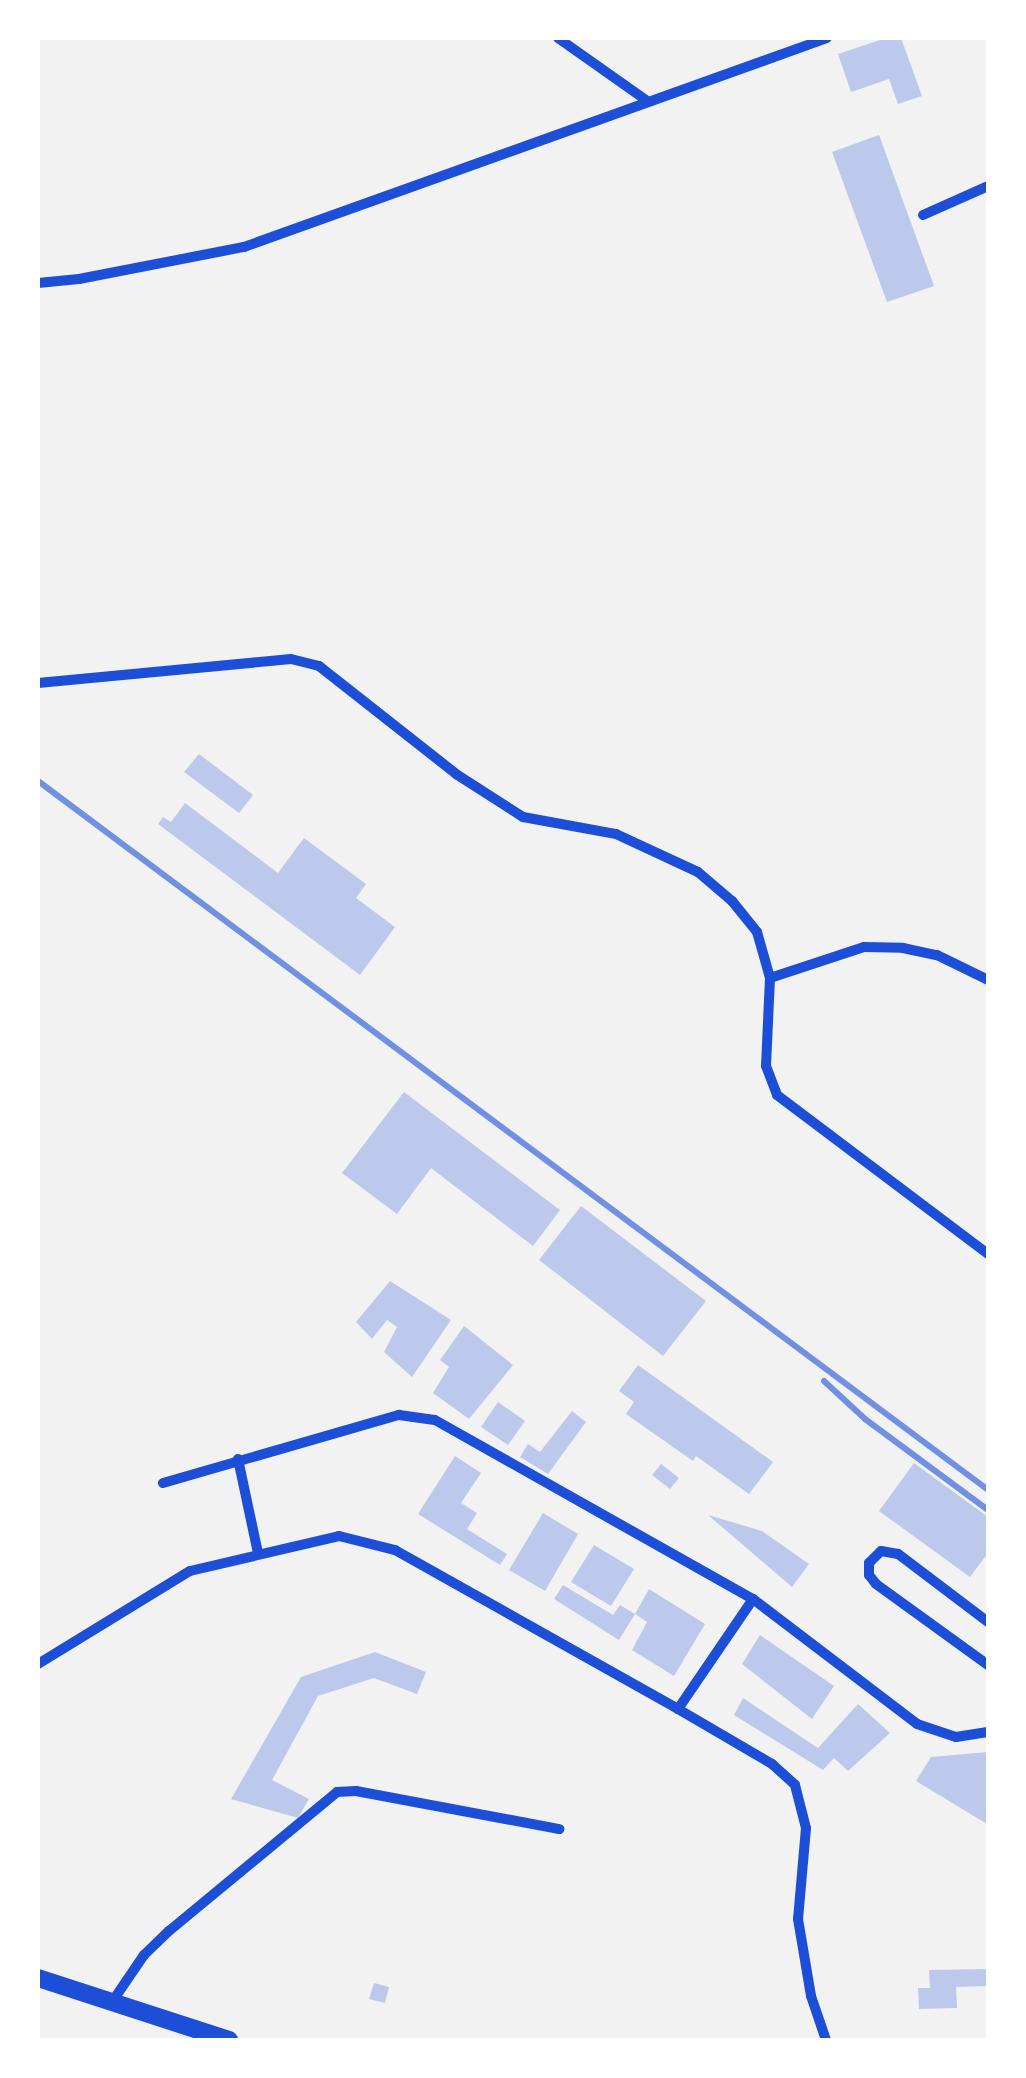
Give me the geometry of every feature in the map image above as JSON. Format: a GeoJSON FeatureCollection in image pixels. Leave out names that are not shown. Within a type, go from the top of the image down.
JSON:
{"type":"FeatureCollection","features":[{"type":"Feature","properties":{"kind":"highway"},"geometry":{"type":"LineString","coordinates":[[38,1978],[229,2040]]}},
{"type":"Feature","properties":{"kind":"street"},"geometry":{"type":"LineString","coordinates":[[558,38],[646,100]]}},
{"type":"Feature","properties":{"kind":"street"},"geometry":{"type":"LineString","coordinates":[[38,282],[79,280],[244,246],[826,38]]}},
{"type":"Feature","properties":{"kind":"street"},"geometry":{"type":"LineString","coordinates":[[923,215],[988,186]]}},
{"type":"Feature","properties":{"kind":"street"},"geometry":{"type":"LineString","coordinates":[[38,683],[292,659],[319,666],[456,774],[523,817],[616,834],[698,872],[732,901],[757,932],[770,978],[766,1066],[777,1096],[988,1254]]}},
{"type":"Feature","properties":{"kind":"street"},"geometry":{"type":"LineString","coordinates":[[770,978],[864,948],[903,948],[937,956],[988,980]]}},
{"type":"Feature","properties":{"kind":"street"},"geometry":{"type":"LineString","coordinates":[[162,1483],[399,1415],[418,1415],[556,1486],[753,1598],[917,1724],[956,1736],[988,1732]]}},
{"type":"Feature","properties":{"kind":"street"},"geometry":{"type":"LineString","coordinates":[[238,1459],[258,1553]]}},
{"type":"Feature","properties":{"kind":"street"},"geometry":{"type":"LineString","coordinates":[[38,1664],[190,1571],[338,1536],[395,1550],[772,1764],[796,1785],[806,1828],[798,1919],[811,1996],[826,2040]]}},
{"type":"Feature","properties":{"kind":"street"},"geometry":{"type":"LineString","coordinates":[[988,1622],[892,1551],[881,1551],[869,1563],[869,1575],[876,1584],[988,1665]]}},
{"type":"Feature","properties":{"kind":"street"},"geometry":{"type":"LineString","coordinates":[[678,1709],[753,1598]]}},
{"type":"Feature","properties":{"kind":"street"},"geometry":{"type":"LineString","coordinates":[[112,2002],[144,1956],[170,1930],[337,1792],[356,1791],[560,1829]]}},
{"type":"Feature","properties":{"kind":"building"},"geometry":{"type":"Polygon","coordinates":[[[886,38],[901,38],[922,96],[898,104],[889,79],[851,92],[838,54],[886,38]]]}},
{"type":"Feature","properties":{"kind":"building"},"geometry":{"type":"Polygon","coordinates":[[[879,135],[934,286],[887,302],[832,152],[879,135]]]}},
{"type":"Feature","properties":{"kind":"building"},"geometry":{"type":"Polygon","coordinates":[[[199,754],[253,795],[239,813],[184,772],[199,754]]]}},
{"type":"Feature","properties":{"kind":"building"},"geometry":{"type":"Polygon","coordinates":[[[185,803],[278,873],[304,838],[366,884],[356,898],[395,927],[360,975],[158,824],[163,817],[171,822],[185,803]]]}},
{"type":"Feature","properties":{"kind":"building"},"geometry":{"type":"Polygon","coordinates":[[[404,1092],[560,1210],[533,1246],[431,1168],[397,1214],[342,1173],[404,1092]]]}},
{"type":"Feature","properties":{"kind":"building"},"geometry":{"type":"Polygon","coordinates":[[[581,1206],[706,1301],[663,1356],[539,1260],[581,1206]]]}},
{"type":"Feature","properties":{"kind":"building"},"geometry":{"type":"Polygon","coordinates":[[[390,1281],[451,1320],[412,1377],[384,1352],[397,1327],[387,1320],[372,1339],[356,1322],[390,1281]]]}},
{"type":"Feature","properties":{"kind":"building"},"geometry":{"type":"Polygon","coordinates":[[[464,1326],[513,1365],[469,1419],[433,1393],[449,1367],[440,1360],[464,1326]]]}},
{"type":"Feature","properties":{"kind":"building"},"geometry":{"type":"Polygon","coordinates":[[[638,1365],[773,1462],[749,1494],[626,1414],[634,1402],[619,1391],[638,1365]]]}},
{"type":"Feature","properties":{"kind":"building"},"geometry":{"type":"Polygon","coordinates":[[[498,1402],[525,1421],[508,1445],[481,1427],[498,1402]]]}},
{"type":"Feature","properties":{"kind":"building"},"geometry":{"type":"Polygon","coordinates":[[[572,1411],[586,1422],[548,1474],[520,1457],[528,1444],[540,1452],[572,1411]]]}},
{"type":"Feature","properties":{"kind":"building"},"geometry":{"type":"Polygon","coordinates":[[[455,1456],[481,1473],[461,1503],[477,1513],[467,1529],[507,1554],[500,1565],[418,1514],[455,1456]]]}},
{"type":"Feature","properties":{"kind":"building"},"geometry":{"type":"Polygon","coordinates":[[[914,1463],[988,1517],[988,1553],[970,1577],[879,1511],[914,1463]]]}},
{"type":"Feature","properties":{"kind":"building"},"geometry":{"type":"Polygon","coordinates":[[[661,1464],[679,1478],[670,1489],[652,1475],[661,1464]]]}},
{"type":"Feature","properties":{"kind":"building"},"geometry":{"type":"Polygon","coordinates":[[[543,1513],[578,1534],[545,1591],[509,1570],[543,1513]]]}},
{"type":"Feature","properties":{"kind":"building"},"geometry":{"type":"Polygon","coordinates":[[[708,1515],[762,1531],[809,1564],[792,1587],[708,1515]]]}},
{"type":"Feature","properties":{"kind":"building"},"geometry":{"type":"Polygon","coordinates":[[[594,1545],[634,1569],[611,1606],[571,1582],[594,1545]]]}},
{"type":"Feature","properties":{"kind":"building"},"geometry":{"type":"Polygon","coordinates":[[[563,1585],[613,1615],[620,1605],[635,1614],[619,1640],[554,1599],[563,1585]]]}},
{"type":"Feature","properties":{"kind":"building"},"geometry":{"type":"Polygon","coordinates":[[[649,1589],[705,1624],[674,1676],[632,1650],[647,1622],[635,1614],[649,1589]]]}},
{"type":"Feature","properties":{"kind":"building"},"geometry":{"type":"Polygon","coordinates":[[[760,1635],[834,1686],[812,1719],[742,1664],[760,1635]]]}},
{"type":"Feature","properties":{"kind":"building"},"geometry":{"type":"Polygon","coordinates":[[[375,1652],[426,1672],[417,1694],[374,1678],[318,1696],[272,1780],[309,1799],[298,1818],[231,1799],[301,1677],[375,1652]]]}},
{"type":"Feature","properties":{"kind":"building"},"geometry":{"type":"Polygon","coordinates":[[[743,1698],[818,1748],[858,1704],[890,1733],[848,1771],[834,1758],[823,1770],[734,1715],[743,1698]]]}},
{"type":"Feature","properties":{"kind":"building"},"geometry":{"type":"Polygon","coordinates":[[[988,1752],[987,1824],[916,1781],[931,1757],[988,1752]]]}},
{"type":"Feature","properties":{"kind":"building"},"geometry":{"type":"Polygon","coordinates":[[[988,1969],[988,1986],[956,1987],[957,2008],[919,2009],[918,1988],[930,1988],[929,1970],[988,1969]]]}},
{"type":"Feature","properties":{"kind":"building"},"geometry":{"type":"Polygon","coordinates":[[[374,1983],[389,1987],[385,2003],[369,1999],[374,1983]]]}},
{"type":"Feature","properties":{"kind":"railway"},"geometry":{"type":"LineString","coordinates":[[38,781],[988,1490]]}},
{"type":"Feature","properties":{"kind":"railway"},"geometry":{"type":"LineString","coordinates":[[824,1381],[865,1419],[988,1510]]}}]}
